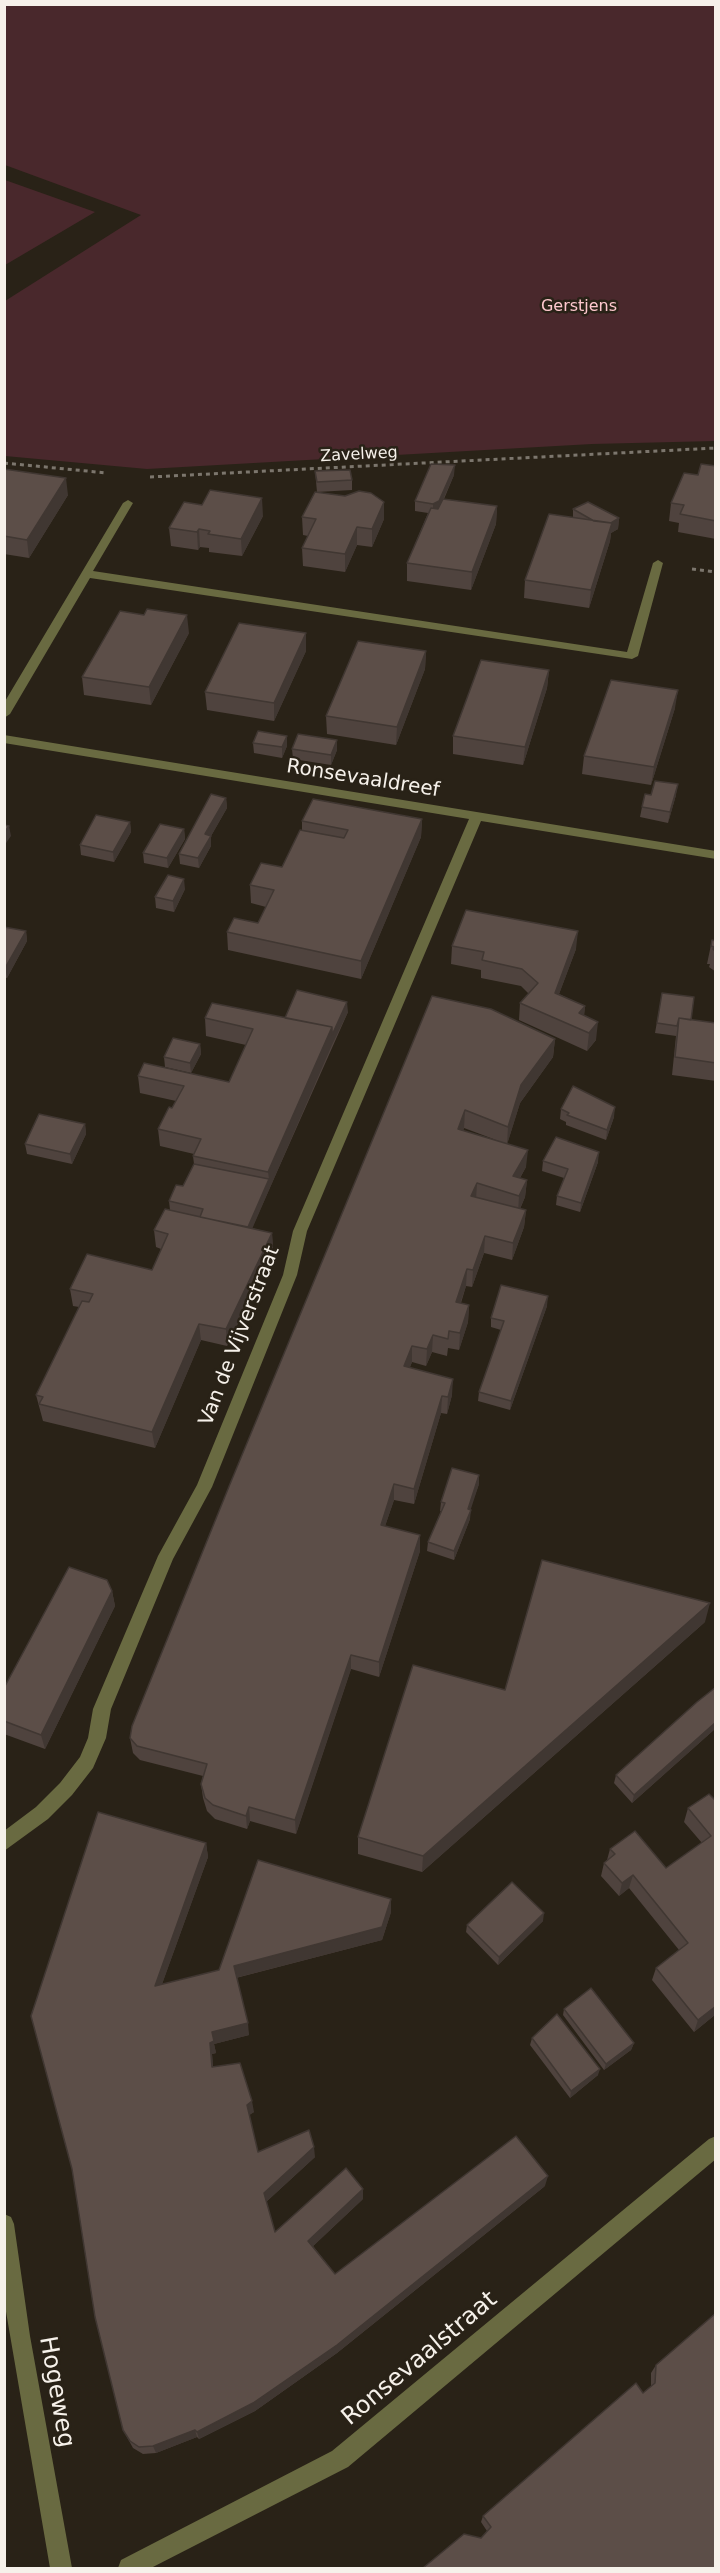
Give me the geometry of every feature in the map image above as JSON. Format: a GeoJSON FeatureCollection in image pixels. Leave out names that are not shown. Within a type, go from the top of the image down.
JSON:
{"type":"FeatureCollection","features":[{"type":"Feature","properties":{"kind":"street"},"geometry":{"type":"LineString","coordinates":[[4,714],[128,503]]}},
{"type":"Feature","properties":{"kind":"street"},"geometry":{"type":"LineString","coordinates":[[88,574],[632,656],[658,563]]}},
{"type":"Feature","properties":{"kind":"street","name":"Ronsevaaldreef"},"geometry":{"type":"LineString","coordinates":[[4,739],[716,855]]}},
{"type":"Feature","properties":{"kind":"street","name":"Van de Vijverstraat"},"geometry":{"type":"LineString","coordinates":[[4,1842],[42,1813],[66,1789],[87,1762],[98,1738],[102,1709],[166,1556],[204,1487],[290,1275],[300,1231],[476,817]]}},
{"type":"Feature","properties":{"kind":"street","name":"Ronsevaalstraat"},"geometry":{"type":"LineString","coordinates":[[129,2568],[340,2459],[716,2146]]}},
{"type":"Feature","properties":{"kind":"street","name":"Hogeweg"},"geometry":{"type":"LineString","coordinates":[[4,2224],[12,2338],[61,2568]]}},
{"type":"Feature","properties":{"kind":"path","name":"Zavelweg"},"geometry":{"type":"LineString","coordinates":[[140,476],[180,477],[716,448]]}},
{"type":"Feature","properties":{"kind":"path"},"geometry":{"type":"LineString","coordinates":[[4,463],[117,474]]}},
{"type":"Feature","properties":{"kind":"green space","name":"Gerstjens"},"geometry":{"type":"Polygon","coordinates":[[[4,5],[715,5],[715,441],[592,444],[147,469],[5,456],[5,301],[141,215],[5,165],[4,5]]]}},
{"type":"Feature","properties":{"kind":"green space"},"geometry":{"type":"Polygon","coordinates":[[[5,180],[95,212],[5,265],[5,180]]]}},
{"type":"Feature","properties":{"kind":"building"},"geometry":{"type":"Polygon","coordinates":[[[431,464],[455,465],[439,501],[433,504],[415,501],[431,464]]]}},
{"type":"Feature","properties":{"kind":"building"},"geometry":{"type":"Polygon","coordinates":[[[701,464],[716,466],[716,521],[680,514],[684,505],[671,503],[684,473],[698,475],[701,464]]]}},
{"type":"Feature","properties":{"kind":"building"},"geometry":{"type":"Polygon","coordinates":[[[4,469],[66,478],[27,540],[4,536],[4,469]]]}},
{"type":"Feature","properties":{"kind":"building"},"geometry":{"type":"Polygon","coordinates":[[[350,470],[352,480],[317,482],[315,471],[350,470]]]}},
{"type":"Feature","properties":{"kind":"building"},"geometry":{"type":"Polygon","coordinates":[[[210,490],[262,498],[241,539],[208,534],[210,531],[199,529],[197,532],[169,528],[184,502],[202,505],[210,490]]]}},
{"type":"Feature","properties":{"kind":"building"},"geometry":{"type":"Polygon","coordinates":[[[359,491],[371,493],[384,502],[372,529],[357,527],[345,554],[302,548],[316,519],[302,517],[315,492],[345,496],[359,491]]]}},
{"type":"Feature","properties":{"kind":"building"},"geometry":{"type":"Polygon","coordinates":[[[443,499],[497,506],[472,572],[407,563],[431,508],[438,509],[443,499]]]}},
{"type":"Feature","properties":{"kind":"building"},"geometry":{"type":"Polygon","coordinates":[[[588,502],[619,518],[611,523],[594,521],[573,509],[588,502]]]}},
{"type":"Feature","properties":{"kind":"building"},"geometry":{"type":"Polygon","coordinates":[[[549,514],[612,523],[591,590],[525,580],[549,514]]]}},
{"type":"Feature","properties":{"kind":"building"},"geometry":{"type":"Polygon","coordinates":[[[147,609],[187,615],[149,687],[82,677],[120,611],[144,615],[147,609]]]}},
{"type":"Feature","properties":{"kind":"building"},"geometry":{"type":"Polygon","coordinates":[[[239,623],[306,633],[274,703],[205,692],[239,623]]]}},
{"type":"Feature","properties":{"kind":"building"},"geometry":{"type":"Polygon","coordinates":[[[358,641],[426,651],[397,727],[326,716],[358,641]]]}},
{"type":"Feature","properties":{"kind":"building"},"geometry":{"type":"Polygon","coordinates":[[[481,660],[549,670],[525,747],[453,736],[481,660]]]}},
{"type":"Feature","properties":{"kind":"building"},"geometry":{"type":"Polygon","coordinates":[[[611,680],[678,690],[654,767],[584,756],[611,680]]]}},
{"type":"Feature","properties":{"kind":"building"},"geometry":{"type":"Polygon","coordinates":[[[258,731],[287,736],[282,747],[253,743],[258,731]]]}},
{"type":"Feature","properties":{"kind":"building"},"geometry":{"type":"Polygon","coordinates":[[[298,734],[337,740],[331,755],[292,749],[298,734]]]}},
{"type":"Feature","properties":{"kind":"building"},"geometry":{"type":"Polygon","coordinates":[[[655,781],[678,784],[670,812],[642,807],[645,794],[651,795],[655,781]]]}},
{"type":"Feature","properties":{"kind":"building"},"geometry":{"type":"Polygon","coordinates":[[[211,794],[226,798],[205,834],[211,836],[198,858],[179,854],[211,794]]]}},
{"type":"Feature","properties":{"kind":"building"},"geometry":{"type":"Polygon","coordinates":[[[313,799],[422,819],[361,961],[227,932],[234,918],[258,923],[274,890],[250,885],[261,863],[282,867],[300,830],[344,838],[348,830],[302,821],[313,799]]]}},
{"type":"Feature","properties":{"kind":"building"},"geometry":{"type":"Polygon","coordinates":[[[96,815],[130,822],[113,852],[80,845],[96,815]]]}},
{"type":"Feature","properties":{"kind":"building"},"geometry":{"type":"Polygon","coordinates":[[[160,824],[184,829],[167,858],[143,853],[160,824]]]}},
{"type":"Feature","properties":{"kind":"building"},"geometry":{"type":"Polygon","coordinates":[[[168,875],[184,879],[173,901],[155,897],[168,875]]]}},
{"type":"Feature","properties":{"kind":"building"},"geometry":{"type":"Polygon","coordinates":[[[466,910],[578,931],[555,993],[585,1006],[579,1013],[598,1022],[589,1033],[520,1003],[538,983],[522,969],[482,960],[484,952],[452,946],[466,910]]]}},
{"type":"Feature","properties":{"kind":"building"},"geometry":{"type":"Polygon","coordinates":[[[4,927],[26,931],[5,968],[4,968],[4,927]]]}},
{"type":"Feature","properties":{"kind":"building"},"geometry":{"type":"Polygon","coordinates":[[[712,940],[716,941],[716,952],[711,946],[712,940]]]}},
{"type":"Feature","properties":{"kind":"building"},"geometry":{"type":"Polygon","coordinates":[[[297,990],[347,1002],[332,1035],[332,1027],[285,1018],[297,990]]]}},
{"type":"Feature","properties":{"kind":"building"},"geometry":{"type":"Polygon","coordinates":[[[662,993],[694,997],[691,1020],[679,1018],[677,1026],[657,1023],[662,993]]]}},
{"type":"Feature","properties":{"kind":"building"},"geometry":{"type":"Polygon","coordinates":[[[432,996],[491,1009],[555,1039],[521,1085],[508,1127],[465,1110],[458,1129],[528,1150],[513,1176],[527,1180],[519,1196],[477,1183],[471,1196],[526,1210],[513,1243],[485,1236],[473,1270],[467,1269],[456,1302],[469,1305],[460,1333],[449,1331],[448,1339],[433,1335],[427,1349],[412,1346],[404,1366],[453,1379],[448,1397],[442,1396],[414,1489],[394,1484],[381,1525],[420,1535],[379,1662],[351,1655],[295,1820],[249,1807],[246,1816],[213,1805],[205,1798],[201,1784],[207,1764],[137,1746],[130,1738],[132,1726],[432,996]]]}},
{"type":"Feature","properties":{"kind":"building"},"geometry":{"type":"Polygon","coordinates":[[[212,1003],[332,1027],[268,1172],[193,1156],[201,1139],[158,1129],[169,1107],[172,1108],[184,1086],[138,1076],[144,1063],[229,1082],[253,1029],[205,1018],[212,1003]]]}},
{"type":"Feature","properties":{"kind":"building"},"geometry":{"type":"Polygon","coordinates":[[[679,1018],[716,1023],[716,1063],[675,1057],[679,1018]]]}},
{"type":"Feature","properties":{"kind":"building"},"geometry":{"type":"Polygon","coordinates":[[[173,1038],[200,1044],[190,1063],[164,1057],[173,1038]]]}},
{"type":"Feature","properties":{"kind":"building"},"geometry":{"type":"Polygon","coordinates":[[[573,1086],[615,1107],[607,1130],[567,1115],[569,1113],[561,1109],[573,1086]]]}},
{"type":"Feature","properties":{"kind":"building"},"geometry":{"type":"Polygon","coordinates":[[[39,1114],[85,1124],[70,1154],[25,1144],[39,1114]]]}},
{"type":"Feature","properties":{"kind":"building"},"geometry":{"type":"Polygon","coordinates":[[[556,1137],[599,1152],[581,1203],[557,1196],[568,1169],[543,1161],[556,1137]]]}},
{"type":"Feature","properties":{"kind":"building"},"geometry":{"type":"Polygon","coordinates":[[[194,1164],[269,1179],[248,1227],[200,1217],[203,1209],[169,1201],[176,1185],[183,1186],[194,1164]]]}},
{"type":"Feature","properties":{"kind":"building"},"geometry":{"type":"Polygon","coordinates":[[[165,1209],[272,1233],[226,1329],[199,1324],[152,1432],[39,1404],[43,1397],[36,1395],[82,1301],[89,1302],[93,1294],[70,1289],[87,1254],[152,1270],[168,1234],[154,1230],[165,1209]]]}},
{"type":"Feature","properties":{"kind":"building"},"geometry":{"type":"Polygon","coordinates":[[[501,1285],[548,1296],[511,1401],[479,1392],[504,1321],[491,1318],[501,1285]]]}},
{"type":"Feature","properties":{"kind":"building"},"geometry":{"type":"Polygon","coordinates":[[[452,1468],[479,1475],[468,1509],[471,1510],[454,1551],[428,1542],[445,1503],[441,1502],[452,1468]]]}},
{"type":"Feature","properties":{"kind":"building"},"geometry":{"type":"Polygon","coordinates":[[[542,1560],[710,1603],[423,1856],[358,1837],[413,1665],[505,1690],[542,1560]]]}},
{"type":"Feature","properties":{"kind":"building"},"geometry":{"type":"Polygon","coordinates":[[[69,1567],[107,1580],[112,1591],[41,1735],[4,1721],[4,1688],[69,1567]]]}},
{"type":"Feature","properties":{"kind":"building"},"geometry":{"type":"Polygon","coordinates":[[[716,1687],[716,1722],[634,1795],[616,1775],[716,1687]]]}},
{"type":"Feature","properties":{"kind":"building"},"geometry":{"type":"Polygon","coordinates":[[[709,1794],[716,1801],[716,2006],[698,2020],[656,1968],[688,1943],[633,1875],[622,1883],[604,1863],[615,1854],[610,1849],[635,1831],[666,1868],[711,1836],[688,1808],[709,1794]]]}},
{"type":"Feature","properties":{"kind":"building"},"geometry":{"type":"Polygon","coordinates":[[[98,1812],[206,1843],[155,1986],[219,1970],[258,1860],[391,1899],[382,1927],[234,1966],[248,2023],[212,2032],[214,2041],[210,2043],[212,2067],[240,2063],[252,2101],[247,2105],[258,2152],[309,2130],[314,2147],[264,2193],[275,2232],[346,2168],[363,2189],[308,2241],[335,2274],[516,2136],[548,2176],[337,2345],[253,2403],[197,2432],[195,2430],[153,2446],[139,2447],[130,2441],[123,2430],[95,2317],[72,2169],[31,2016],[98,1812]]]}},
{"type":"Feature","properties":{"kind":"building"},"geometry":{"type":"Polygon","coordinates":[[[512,1882],[544,1913],[499,1957],[467,1925],[512,1882]]]}},
{"type":"Feature","properties":{"kind":"building"},"geometry":{"type":"Polygon","coordinates":[[[591,1988],[634,2043],[606,2064],[564,2009],[591,1988]]]}},
{"type":"Feature","properties":{"kind":"building"},"geometry":{"type":"Polygon","coordinates":[[[557,2014],[600,2069],[571,2091],[532,2038],[557,2014]]]}},
{"type":"Feature","properties":{"kind":"building"},"geometry":{"type":"Polygon","coordinates":[[[716,2313],[716,2568],[423,2568],[464,2534],[481,2538],[491,2527],[483,2516],[636,2383],[643,2393],[655,2383],[656,2365],[716,2313]]]}}]}
